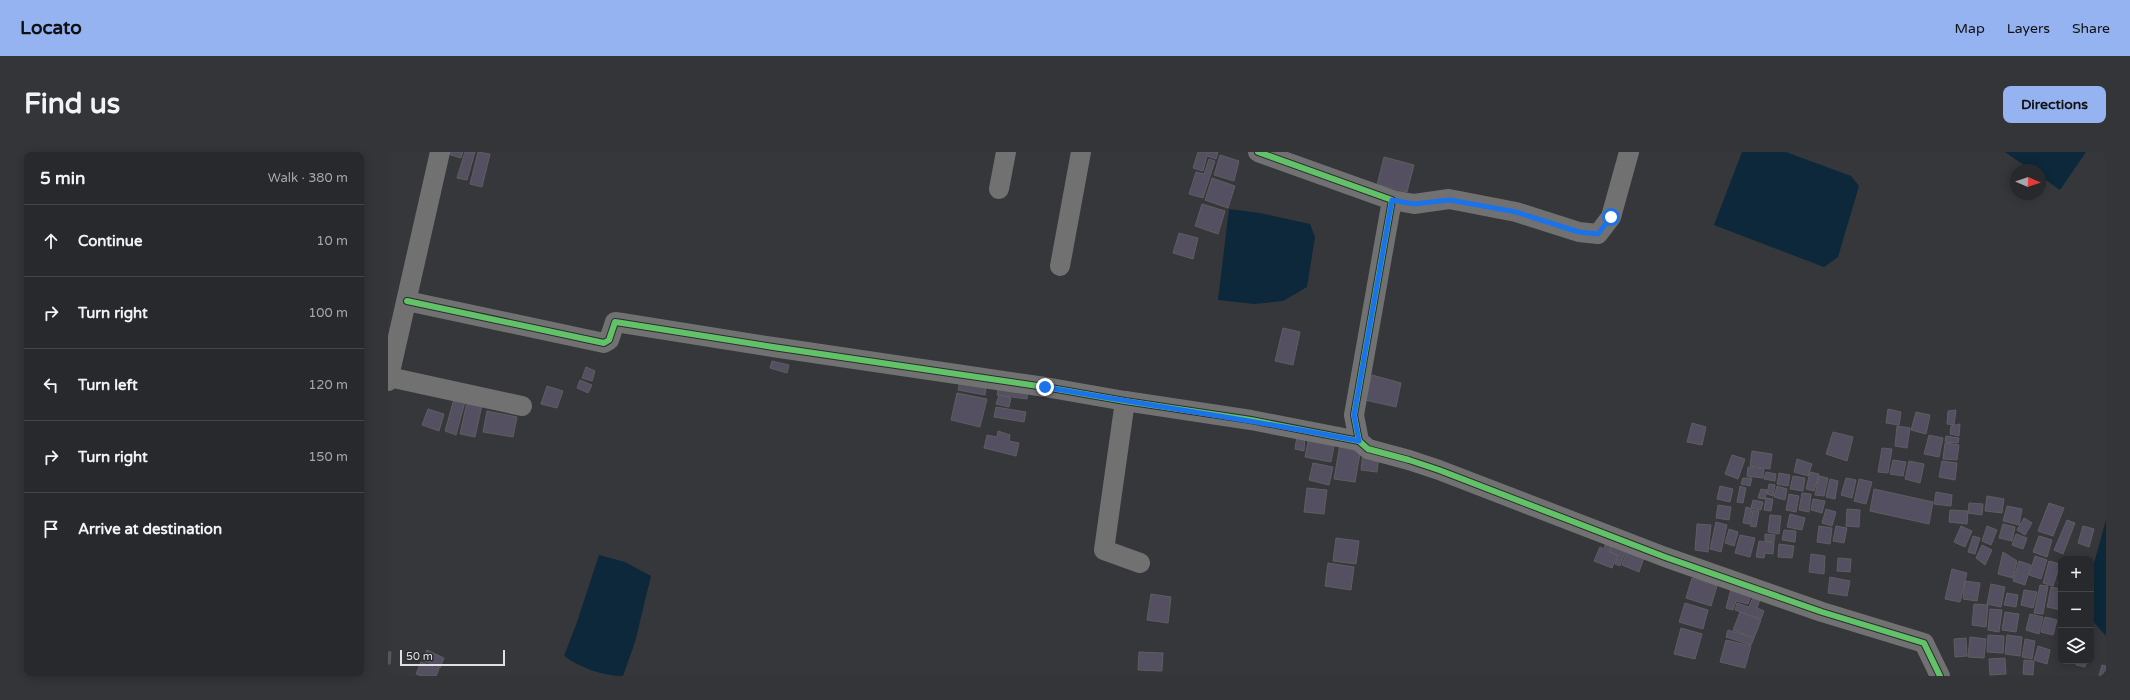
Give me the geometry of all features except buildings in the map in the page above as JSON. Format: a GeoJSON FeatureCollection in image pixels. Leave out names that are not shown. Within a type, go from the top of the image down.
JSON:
{"type":"FeatureCollection","features":[{"type":"Feature","properties":{"kind":"street"},"geometry":{"type":"LineString","coordinates":[[440,152],[389,379],[522,406]]}},
{"type":"Feature","properties":{"kind":"street"},"geometry":{"type":"LineString","coordinates":[[999,190],[1006,152]]}},
{"type":"Feature","properties":{"kind":"street"},"geometry":{"type":"LineString","coordinates":[[1060,266],[1081,152]]}},
{"type":"Feature","properties":{"kind":"street"},"geometry":{"type":"LineString","coordinates":[[1258,152],[1392,200],[1414,204],[1450,200],[1516,212],[1579,232],[1598,234],[1611,217],[1629,152]]}},
{"type":"Feature","properties":{"kind":"street"},"geometry":{"type":"LineString","coordinates":[[1359,441],[1354,415],[1392,200]]}},
{"type":"Feature","properties":{"kind":"street"},"geometry":{"type":"LineString","coordinates":[[407,301],[604,343],[609,340],[615,322],[757,345],[1038,386],[1250,420],[1359,441],[1368,449],[1410,460],[1439,470],[1664,557],[1822,612],[1924,643],[1940,676]]}},
{"type":"Feature","properties":{"kind":"street"},"geometry":{"type":"LineString","coordinates":[[1124,401],[1104,550],[1140,563]]}},
{"type":"Feature","properties":{"kind":"water"},"geometry":{"type":"Polygon","coordinates":[[[1742,152],[1786,152],[1851,176],[1859,186],[1838,257],[1824,267],[1714,225],[1742,152]]]}},
{"type":"Feature","properties":{"kind":"water"},"geometry":{"type":"Polygon","coordinates":[[[2005,152],[2086,152],[2060,190],[2046,180],[2046,164],[2022,164],[2005,152]]]}},
{"type":"Feature","properties":{"kind":"water"},"geometry":{"type":"Polygon","coordinates":[[[1229,209],[1260,213],[1310,224],[1315,237],[1307,287],[1283,301],[1254,304],[1218,300],[1229,209]]]}},
{"type":"Feature","properties":{"kind":"water"},"geometry":{"type":"Polygon","coordinates":[[[2106,520],[2106,636],[2094,622],[2094,563],[2106,520]]]}},
{"type":"Feature","properties":{"kind":"water"},"geometry":{"type":"Polygon","coordinates":[[[599,555],[625,562],[651,576],[635,642],[623,676],[600,673],[577,664],[564,656],[599,555]]]}},
{"type":"Feature","properties":{"kind":"cycle path"},"geometry":{"type":"LineString","coordinates":[[1258,152],[1392,200],[1354,415],[1359,441],[1368,449],[1439,470],[1665,557],[1822,612],[1924,643],[1940,676]]}},
{"type":"Feature","properties":{"kind":"cycle path"},"geometry":{"type":"LineString","coordinates":[[407,301],[604,343],[609,340],[615,322],[1045,387],[1251,420],[1359,441]]}},
{"type":"Feature","properties":{"kind":"route"},"geometry":{"type":"LineString","coordinates":[[1045,387],[1124,401],[1250,420],[1359,441],[1354,415],[1389,224],[1392,200],[1414,204],[1450,200],[1516,212],[1579,232],[1598,234],[1611,217]]}}]}
